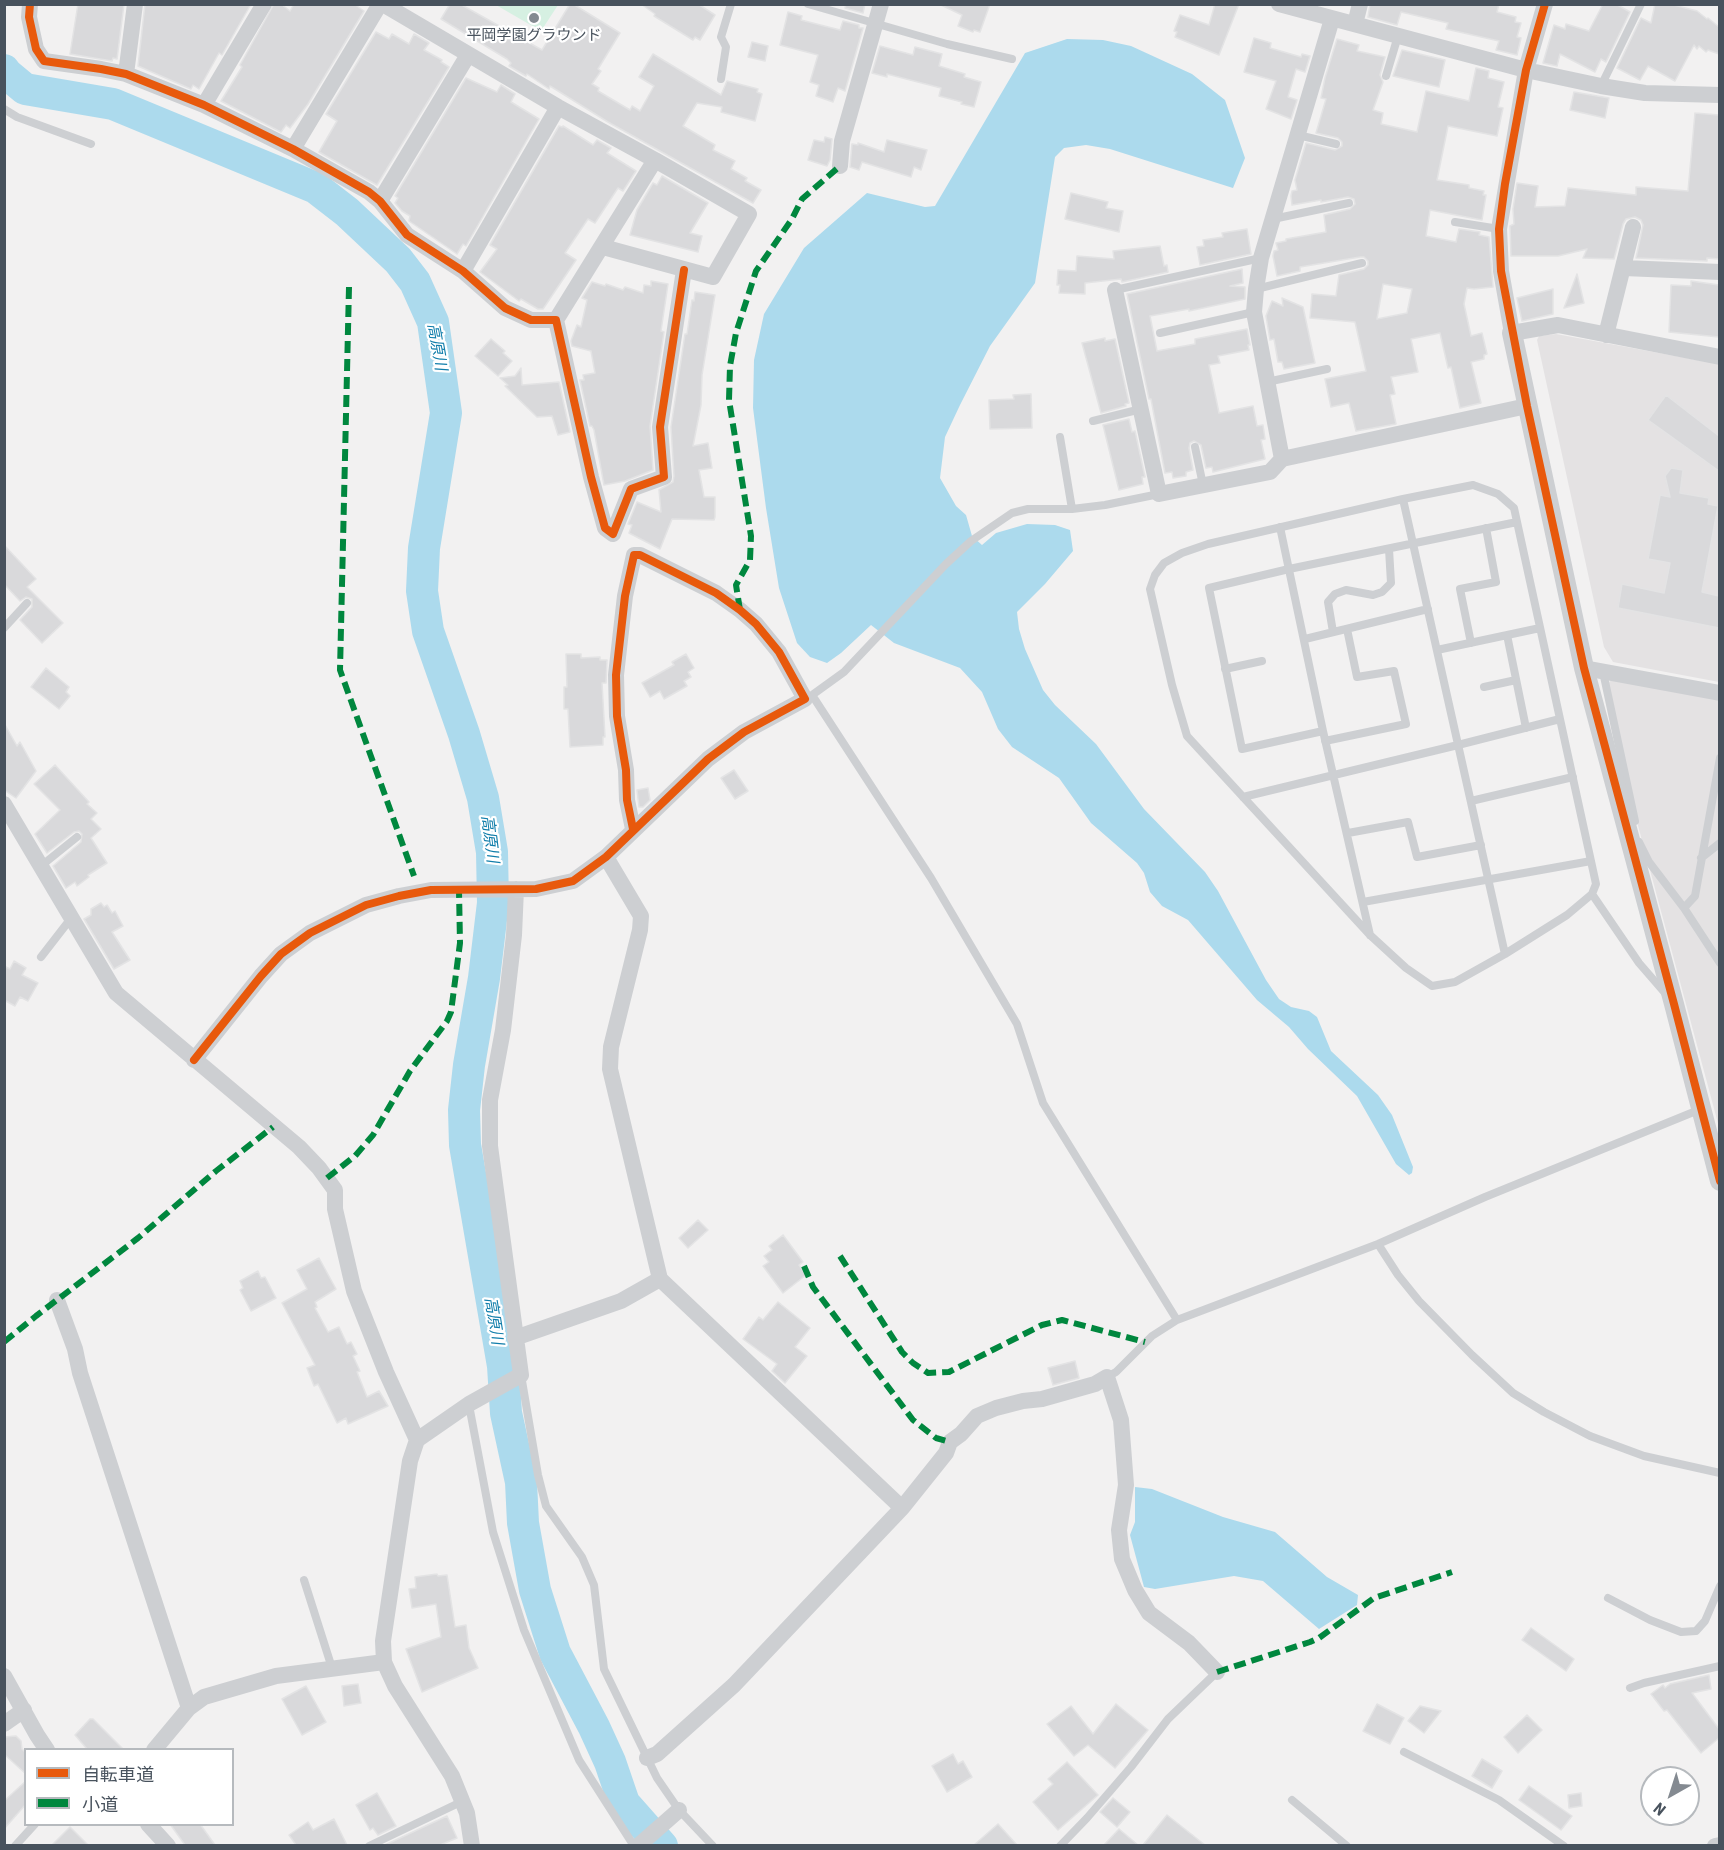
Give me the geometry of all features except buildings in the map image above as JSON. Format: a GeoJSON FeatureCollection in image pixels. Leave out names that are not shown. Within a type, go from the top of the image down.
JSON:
{"type":"FeatureCollection","features":[{"type":"Feature","properties":{"kind":"street"},"geometry":{"type":"LineString","coordinates":[[30,4],[29,17],[36,49],[44,61],[126,74],[204,105],[293,149],[369,192],[380,201],[407,235],[463,271],[505,308],[531,320],[556,320]]}},
{"type":"Feature","properties":{"kind":"street"},"geometry":{"type":"LineString","coordinates":[[126,74],[135,4]]}},
{"type":"Feature","properties":{"kind":"street"},"geometry":{"type":"LineString","coordinates":[[204,105],[264,4]]}},
{"type":"Feature","properties":{"kind":"street"},"geometry":{"type":"LineString","coordinates":[[293,149],[381,4],[749,214],[713,278],[603,247]]}},
{"type":"Feature","properties":{"kind":"street"},"geometry":{"type":"LineString","coordinates":[[840,166],[842,141],[881,4]]}},
{"type":"Feature","properties":{"kind":"street"},"geometry":{"type":"LineString","coordinates":[[1279,4],[1526,70],[1601,86],[1645,93],[1719,94]]}},
{"type":"Feature","properties":{"kind":"street"},"geometry":{"type":"LineString","coordinates":[[1355,24],[1360,4]]}},
{"type":"Feature","properties":{"kind":"street"},"geometry":{"type":"LineString","coordinates":[[1545,4],[1526,70],[1499,229],[1501,271],[1527,406],[1719,1181]]}},
{"type":"Feature","properties":{"kind":"street"},"geometry":{"type":"LineString","coordinates":[[1282,459],[1254,312],[1256,289],[1261,258],[1332,19]]}},
{"type":"Feature","properties":{"kind":"street"},"geometry":{"type":"LineString","coordinates":[[380,201],[468,55]]}},
{"type":"Feature","properties":{"kind":"street"},"geometry":{"type":"LineString","coordinates":[[463,271],[558,107]]}},
{"type":"Feature","properties":{"kind":"street"},"geometry":{"type":"LineString","coordinates":[[633,829],[627,800],[626,770],[617,716],[616,675],[625,596],[634,555],[632,547],[605,528],[591,477],[556,320],[655,160]]}},
{"type":"Feature","properties":{"kind":"street"},"geometry":{"type":"LineString","coordinates":[[1606,335],[1633,227]]}},
{"type":"Feature","properties":{"kind":"street"},"geometry":{"type":"LineString","coordinates":[[1624,268],[1719,272]]}},
{"type":"Feature","properties":{"kind":"street"},"geometry":{"type":"LineString","coordinates":[[613,534],[631,489],[664,477],[660,427],[684,270]]}},
{"type":"Feature","properties":{"kind":"street"},"geometry":{"type":"LineString","coordinates":[[1115,290],[1159,494],[1270,472],[1282,459],[1527,406]]}},
{"type":"Feature","properties":{"kind":"street"},"geometry":{"type":"LineString","coordinates":[[1512,333],[1558,326],[1719,357]]}},
{"type":"Feature","properties":{"kind":"street"},"geometry":{"type":"LineString","coordinates":[[195,1060],[261,976],[281,954],[310,933],[366,905],[431,890],[536,889],[573,881],[606,857],[708,759],[744,732],[808,697],[779,652],[741,610],[716,593],[640,555],[634,555]]}},
{"type":"Feature","properties":{"kind":"street"},"geometry":{"type":"LineString","coordinates":[[1593,670],[1719,693]]}},
{"type":"Feature","properties":{"kind":"street"},"geometry":{"type":"LineString","coordinates":[[4,804],[116,993],[299,1147],[320,1168],[335,1190],[335,1209],[354,1291],[386,1372],[417,1440]]}},
{"type":"Feature","properties":{"kind":"street"},"geometry":{"type":"LineString","coordinates":[[4,835],[15,821]]}},
{"type":"Feature","properties":{"kind":"street"},"geometry":{"type":"LineString","coordinates":[[606,857],[641,916],[640,930],[611,1047],[610,1070],[660,1279],[902,1508]]}},
{"type":"Feature","properties":{"kind":"street"},"geometry":{"type":"LineString","coordinates":[[472,1845],[472,1835],[463,1801],[452,1776],[395,1686],[384,1662],[383,1641],[410,1461],[417,1440],[469,1404],[521,1375],[490,1146],[490,1100],[503,1030],[514,935],[516,889]]}},
{"type":"Feature","properties":{"kind":"street"},"geometry":{"type":"LineString","coordinates":[[515,1338],[621,1301],[660,1279]]}},
{"type":"Feature","properties":{"kind":"street"},"geometry":{"type":"LineString","coordinates":[[57,1300],[75,1349],[80,1373],[189,1708]]}},
{"type":"Feature","properties":{"kind":"street"},"geometry":{"type":"LineString","coordinates":[[646,1758],[657,1754],[734,1684],[902,1508],[946,1453],[950,1442],[961,1434],[977,1416],[996,1408],[1042,1399],[1095,1384],[1107,1377],[1120,1420],[1124,1456],[1126,1485],[1119,1530],[1122,1559],[1135,1590],[1149,1613],[1188,1642],[1216,1672]]}},
{"type":"Feature","properties":{"kind":"street"},"geometry":{"type":"LineString","coordinates":[[155,1748],[189,1708],[204,1697],[276,1676],[384,1662]]}},
{"type":"Feature","properties":{"kind":"street"},"geometry":{"type":"LineString","coordinates":[[4,1676],[46,1748]]}},
{"type":"Feature","properties":{"kind":"street"},"geometry":{"type":"LineString","coordinates":[[4,1724],[24,1710]]}},
{"type":"Feature","properties":{"kind":"street"},"geometry":{"type":"LineString","coordinates":[[636,1845],[679,1810]]}},
{"type":"Feature","properties":{"kind":"street"},"geometry":{"type":"LineString","coordinates":[[150,1826],[168,1845]]}},
{"type":"Feature","properties":{"kind":"lane"},"geometry":{"type":"LineString","coordinates":[[721,79],[726,48],[721,37],[731,4]]}},
{"type":"Feature","properties":{"kind":"lane"},"geometry":{"type":"LineString","coordinates":[[808,4],[947,44],[1012,59]]}},
{"type":"Feature","properties":{"kind":"lane"},"geometry":{"type":"LineString","coordinates":[[1601,86],[1641,4]]}},
{"type":"Feature","properties":{"kind":"lane"},"geometry":{"type":"LineString","coordinates":[[1386,76],[1398,36]]}},
{"type":"Feature","properties":{"kind":"lane"},"geometry":{"type":"LineString","coordinates":[[4,108],[16,117],[92,144]]}},
{"type":"Feature","properties":{"kind":"lane"},"geometry":{"type":"LineString","coordinates":[[1298,135],[1336,144]]}},
{"type":"Feature","properties":{"kind":"lane"},"geometry":{"type":"LineString","coordinates":[[1273,219],[1349,203]]}},
{"type":"Feature","properties":{"kind":"lane"},"geometry":{"type":"LineString","coordinates":[[1455,222],[1499,229]]}},
{"type":"Feature","properties":{"kind":"lane"},"geometry":{"type":"LineString","coordinates":[[1115,290],[1261,258]]}},
{"type":"Feature","properties":{"kind":"lane"},"geometry":{"type":"LineString","coordinates":[[1256,289],[1362,263]]}},
{"type":"Feature","properties":{"kind":"lane"},"geometry":{"type":"LineString","coordinates":[[1160,333],[1254,312]]}},
{"type":"Feature","properties":{"kind":"lane"},"geometry":{"type":"LineString","coordinates":[[1267,382],[1327,369]]}},
{"type":"Feature","properties":{"kind":"lane"},"geometry":{"type":"LineString","coordinates":[[1093,421],[1141,409]]}},
{"type":"Feature","properties":{"kind":"lane"},"geometry":{"type":"LineString","coordinates":[[1060,437],[1072,509]]}},
{"type":"Feature","properties":{"kind":"lane"},"geometry":{"type":"LineString","coordinates":[[1195,447],[1203,486]]}},
{"type":"Feature","properties":{"kind":"lane"},"geometry":{"type":"LineString","coordinates":[[1473,485],[1498,494],[1514,508],[1596,884],[1592,894],[1567,915],[1506,954],[1455,982],[1432,986],[1407,968],[1370,935],[1187,736],[1172,685],[1150,589],[1155,575],[1164,563],[1182,553],[1208,544],[1403,499],[1473,485]]}},
{"type":"Feature","properties":{"kind":"lane"},"geometry":{"type":"LineString","coordinates":[[1159,494],[1105,505],[1072,509],[1028,509],[1012,513],[971,542],[938,573],[844,672],[808,697],[931,878],[1017,1024],[1043,1103],[1177,1320]]}},
{"type":"Feature","properties":{"kind":"lane"},"geometry":{"type":"LineString","coordinates":[[1403,499],[1506,954]]}},
{"type":"Feature","properties":{"kind":"lane"},"geometry":{"type":"LineString","coordinates":[[1323,731],[1242,749],[1209,588],[1289,569],[1517,522]]}},
{"type":"Feature","properties":{"kind":"lane"},"geometry":{"type":"LineString","coordinates":[[1280,527],[1325,741],[1370,935]]}},
{"type":"Feature","properties":{"kind":"lane"},"geometry":{"type":"LineString","coordinates":[[1471,643],[1460,589],[1496,582],[1486,528]]}},
{"type":"Feature","properties":{"kind":"lane"},"geometry":{"type":"LineString","coordinates":[[1333,632],[1328,602],[1335,594],[1346,590],[1372,595],[1382,592],[1391,583],[1389,549]]}},
{"type":"Feature","properties":{"kind":"lane"},"geometry":{"type":"LineString","coordinates":[[4,628],[27,603]]}},
{"type":"Feature","properties":{"kind":"lane"},"geometry":{"type":"LineString","coordinates":[[1305,639],[1428,609]]}},
{"type":"Feature","properties":{"kind":"lane"},"geometry":{"type":"LineString","coordinates":[[1325,741],[1406,724],[1394,671],[1357,677],[1347,628]]}},
{"type":"Feature","properties":{"kind":"lane"},"geometry":{"type":"LineString","coordinates":[[1437,650],[1540,628]]}},
{"type":"Feature","properties":{"kind":"lane"},"geometry":{"type":"LineString","coordinates":[[1507,635],[1526,728]]}},
{"type":"Feature","properties":{"kind":"lane"},"geometry":{"type":"LineString","coordinates":[[1225,669],[1262,662]]}},
{"type":"Feature","properties":{"kind":"lane"},"geometry":{"type":"LineString","coordinates":[[1593,670],[1640,848],[1684,908],[1719,963]]}},
{"type":"Feature","properties":{"kind":"lane"},"geometry":{"type":"LineString","coordinates":[[1484,687],[1516,680]]}},
{"type":"Feature","properties":{"kind":"lane"},"geometry":{"type":"LineString","coordinates":[[1243,797],[1458,746],[1560,718]]}},
{"type":"Feature","properties":{"kind":"lane"},"geometry":{"type":"LineString","coordinates":[[1684,908],[1695,896],[1719,759]]}},
{"type":"Feature","properties":{"kind":"lane"},"geometry":{"type":"LineString","coordinates":[[1471,801],[1573,777]]}},
{"type":"Feature","properties":{"kind":"lane"},"geometry":{"type":"LineString","coordinates":[[1348,833],[1408,822],[1417,857],[1481,845]]}},
{"type":"Feature","properties":{"kind":"lane"},"geometry":{"type":"LineString","coordinates":[[41,866],[77,837]]}},
{"type":"Feature","properties":{"kind":"lane"},"geometry":{"type":"LineString","coordinates":[[1701,858],[1719,843]]}},
{"type":"Feature","properties":{"kind":"lane"},"geometry":{"type":"LineString","coordinates":[[1363,902],[1591,861]]}},
{"type":"Feature","properties":{"kind":"lane"},"geometry":{"type":"LineString","coordinates":[[1592,894],[1640,963],[1674,1004]]}},
{"type":"Feature","properties":{"kind":"lane"},"geometry":{"type":"LineString","coordinates":[[41,957],[72,917]]}},
{"type":"Feature","properties":{"kind":"lane"},"geometry":{"type":"LineString","coordinates":[[1107,1377],[1116,1372],[1152,1336],[1177,1320],[1378,1244],[1485,1197],[1701,1109]]}},
{"type":"Feature","properties":{"kind":"lane"},"geometry":{"type":"LineString","coordinates":[[1378,1244],[1398,1275],[1419,1301],[1513,1393],[1590,1436],[1644,1456],[1719,1473]]}},
{"type":"Feature","properties":{"kind":"lane"},"geometry":{"type":"LineString","coordinates":[[521,1375],[538,1475],[546,1506],[582,1557],[594,1585],[604,1669],[657,1778],[679,1810],[713,1845]]}},
{"type":"Feature","properties":{"kind":"lane"},"geometry":{"type":"LineString","coordinates":[[469,1404],[493,1532],[524,1630],[579,1760],[636,1845]]}},
{"type":"Feature","properties":{"kind":"lane"},"geometry":{"type":"LineString","coordinates":[[304,1580],[332,1668]]}},
{"type":"Feature","properties":{"kind":"lane"},"geometry":{"type":"LineString","coordinates":[[1608,1598],[1650,1620],[1682,1632],[1696,1631],[1705,1621],[1719,1586]]}},
{"type":"Feature","properties":{"kind":"lane"},"geometry":{"type":"LineString","coordinates":[[1630,1688],[1719,1666]]}},
{"type":"Feature","properties":{"kind":"lane"},"geometry":{"type":"LineString","coordinates":[[1060,1845],[1101,1801],[1168,1719],[1216,1672]]}},
{"type":"Feature","properties":{"kind":"lane"},"geometry":{"type":"LineString","coordinates":[[1404,1752],[1499,1800],[1564,1845]]}},
{"type":"Feature","properties":{"kind":"lane"},"geometry":{"type":"LineString","coordinates":[[1292,1800],[1347,1845]]}},
{"type":"Feature","properties":{"kind":"lane"},"geometry":{"type":"LineString","coordinates":[[369,1845],[463,1801]]}},
{"type":"Feature","properties":{"kind":"lane"},"geometry":{"type":"LineString","coordinates":[[15,1845],[33,1826]]}},
{"type":"Feature","properties":{"kind":"shaded area"},"geometry":{"type":"Polygon","coordinates":[[[1556,334],[1719,364],[1719,682],[1613,662],[1604,647],[1537,340],[1539,336],[1556,334]]]}},
{"type":"Feature","properties":{"kind":"shaded area"},"geometry":{"type":"Polygon","coordinates":[[[1612,679],[1719,699],[1719,1127],[1629,792],[1606,686],[1612,679]]]}},
{"type":"Feature","properties":{"kind":"green space","name":"平岡学園グラウンド"},"geometry":{"type":"Polygon","coordinates":[[[496,5],[558,5],[541,31],[496,5]]]}},
{"type":"Feature","properties":{"kind":"water"},"geometry":{"type":"Polygon","coordinates":[[[1067,39],[1103,40],[1131,46],[1192,74],[1225,100],[1245,158],[1233,188],[1110,149],[1086,145],[1064,148],[1055,157],[1035,283],[990,346],[960,405],[945,437],[940,478],[956,506],[966,515],[972,536],[982,545],[996,533],[1027,524],[1055,525],[1070,530],[1073,551],[1017,612],[1025,649],[1043,690],[1055,705],[1096,744],[1144,809],[1205,872],[1279,999],[1291,1007],[1309,1011],[1317,1017],[1331,1051],[1378,1095],[1392,1115],[1413,1167],[1409,1175],[1396,1164],[1357,1096],[1308,1049],[1289,1027],[1257,1000],[1188,920],[1162,906],[1150,892],[1144,873],[1137,863],[1091,823],[1059,778],[1012,747],[998,729],[982,692],[960,668],[894,643],[871,625],[827,663],[810,657],[797,643],[779,588],[753,408],[754,360],[764,314],[804,248],[867,193],[925,207],[935,206],[1025,53],[1067,39]]]}},
{"type":"Feature","properties":{"kind":"water"},"geometry":{"type":"Polygon","coordinates":[[[1135,1487],[1152,1489],[1223,1517],[1275,1532],[1327,1577],[1358,1595],[1357,1605],[1319,1629],[1263,1581],[1234,1576],[1155,1589],[1144,1587],[1130,1535],[1135,1522],[1135,1487]]]}},
{"type":"Feature","properties":{"kind":"waterway","name":"高原川"},"geometry":{"type":"LineString","coordinates":[[4,70],[25,89],[113,104],[316,188],[347,212],[398,260],[415,282],[433,322],[446,413],[424,548],[422,591],[428,631],[464,734],[483,798],[492,852],[493,903],[484,978],[469,1065],[464,1110],[465,1145],[503,1366],[506,1413],[521,1482],[523,1523],[535,1590],[555,1653],[594,1727],[610,1762],[624,1803],[662,1846]]}},
{"type":"Feature","properties":{"kind":"marked path"},"geometry":{"type":"LineString","coordinates":[[740,610],[736,585],[750,560],[751,536],[729,400],[730,366],[736,333],[756,271],[792,219],[802,199],[840,166]]}},
{"type":"Feature","properties":{"kind":"marked path"},"geometry":{"type":"LineString","coordinates":[[349,287],[340,670],[414,876]]}},
{"type":"Feature","properties":{"kind":"marked path"},"geometry":{"type":"LineString","coordinates":[[327,1178],[355,1156],[373,1135],[410,1071],[447,1021],[451,1012],[460,943],[459,890]]}},
{"type":"Feature","properties":{"kind":"marked path"},"geometry":{"type":"LineString","coordinates":[[4,1342],[138,1238],[216,1171],[273,1127]]}},
{"type":"Feature","properties":{"kind":"marked path"},"geometry":{"type":"LineString","coordinates":[[840,1256],[902,1352],[928,1373],[949,1372],[1042,1325],[1062,1320],[1145,1342]]}},
{"type":"Feature","properties":{"kind":"marked path"},"geometry":{"type":"LineString","coordinates":[[804,1266],[813,1287],[913,1420],[936,1438],[950,1442]]}},
{"type":"Feature","properties":{"kind":"marked path"},"geometry":{"type":"LineString","coordinates":[[1217,1672],[1310,1642],[1319,1638],[1374,1598],[1452,1572]]}},
{"type":"Feature","properties":{"kind":"cycle path"},"geometry":{"type":"LineString","coordinates":[[30,4],[29,17],[36,49],[44,61],[126,74],[204,105],[293,149],[369,192],[380,201],[407,235],[463,271],[505,308],[531,320],[556,320],[591,477],[605,528],[613,534],[631,489],[664,477],[660,427],[684,270]]}},
{"type":"Feature","properties":{"kind":"cycle path"},"geometry":{"type":"LineString","coordinates":[[1545,4],[1526,70],[1505,184],[1499,229],[1501,271],[1527,406],[1584,668],[1720,1181]]}},
{"type":"Feature","properties":{"kind":"cycle path"},"geometry":{"type":"LineString","coordinates":[[194,1060],[281,954],[310,933],[366,905],[399,896],[431,890],[536,889],[573,881],[606,857],[708,759],[744,732],[805,699],[779,652],[756,624],[740,610],[716,593],[640,555],[634,555],[625,596],[616,675],[617,716],[626,770],[627,800],[633,829]]}},
{"type":"Feature","properties":{"kind":"place","name":"平岡学園グラウンド"},"geometry":{"type":"Point","coordinates":[534,18]}}]}
